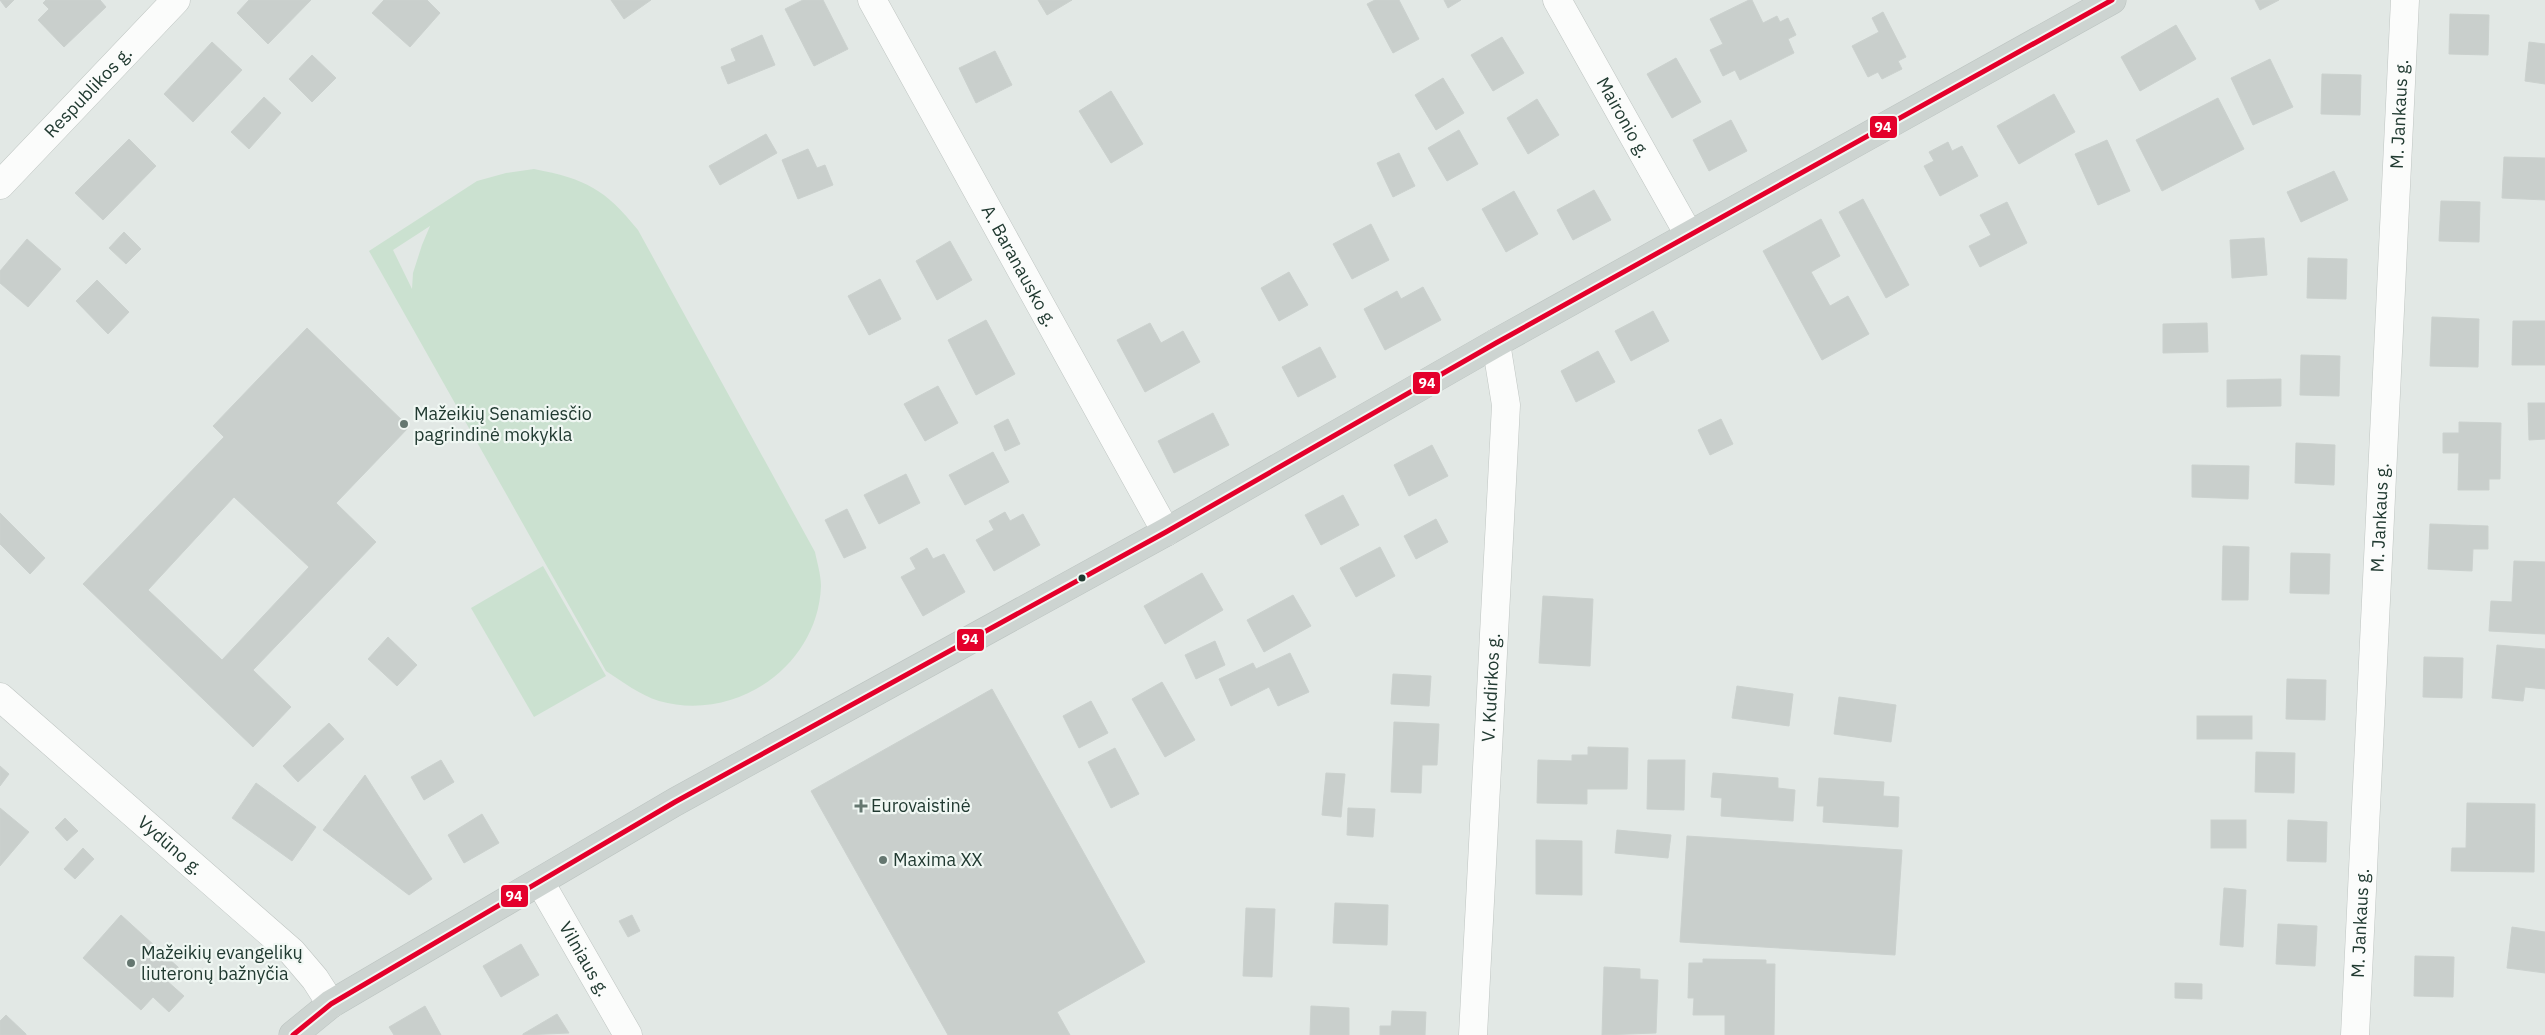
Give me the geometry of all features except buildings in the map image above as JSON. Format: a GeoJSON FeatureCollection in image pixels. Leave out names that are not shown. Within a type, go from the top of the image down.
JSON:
{"type":"FeatureCollection","features":[{"type":"Feature","properties":{"kind":"main road"},"geometry":{"type":"LineString","coordinates":[[293,1035],[330,1004],[675,802],[1166,532],[1496,343],[2112,0]]}},
{"type":"Feature","properties":{"kind":"street","name":"Respublikos g."},"geometry":{"type":"LineString","coordinates":[[0,185],[176,0]]}},
{"type":"Feature","properties":{"kind":"street","name":"A. Baranausko g."},"geometry":{"type":"LineString","coordinates":[[872,0],[1166,532]]}},
{"type":"Feature","properties":{"kind":"street","name":"Maironio g."},"geometry":{"type":"LineString","coordinates":[[1557,0],[1690,235]]}},
{"type":"Feature","properties":{"kind":"street","name":"M. Jankaus g."},"geometry":{"type":"LineString","coordinates":[[2355,1035],[2405,0]]}},
{"type":"Feature","properties":{"kind":"street","name":"V. Kudirkos g."},"geometry":{"type":"LineString","coordinates":[[1474,1035],[1506,405],[1496,343]]}},
{"type":"Feature","properties":{"kind":"street","name":"Vydūno g."},"geometry":{"type":"LineString","coordinates":[[0,697],[292,952],[316,979],[330,1004]]}},
{"type":"Feature","properties":{"kind":"street","name":"Vilniaus g."},"geometry":{"type":"LineString","coordinates":[[540,882],[628,1035]]}},
{"type":"Feature","properties":{"kind":"green space"},"geometry":{"type":"Polygon","coordinates":[[[534,169],[581,182],[604,195],[638,230],[815,552],[821,586],[816,615],[805,641],[789,663],[768,682],[743,695],[716,704],[688,706],[659,701],[638,692],[606,671],[369,251],[477,181],[506,173],[534,169]],[[430,226],[393,250],[412,289],[413,273],[430,226]]]}},
{"type":"Feature","properties":{"kind":"green space"},"geometry":{"type":"Polygon","coordinates":[[[543,566],[606,676],[534,717],[471,608],[543,566]]]}},
{"type":"Feature","properties":{"kind":"transit line","name":"94"},"geometry":{"type":"LineString","coordinates":[[293,1035],[331,1004],[675,802],[1166,532],[1496,343],[2112,0]]}},
{"type":"Feature","properties":{"kind":"place","name":"Mažeikių Senamiesčio pagrindinė mokykla"},"geometry":{"type":"Point","coordinates":[404,424]}},
{"type":"Feature","properties":{"kind":"place","name":"Eurovaistinė"},"geometry":{"type":"Point","coordinates":[861,806]}},
{"type":"Feature","properties":{"kind":"place","name":"Maxima XX"},"geometry":{"type":"Point","coordinates":[883,860]}},
{"type":"Feature","properties":{"kind":"place","name":"Mažeikių evangelikų liuteronų bažnyčia"},"geometry":{"type":"Point","coordinates":[131,963]}}]}
